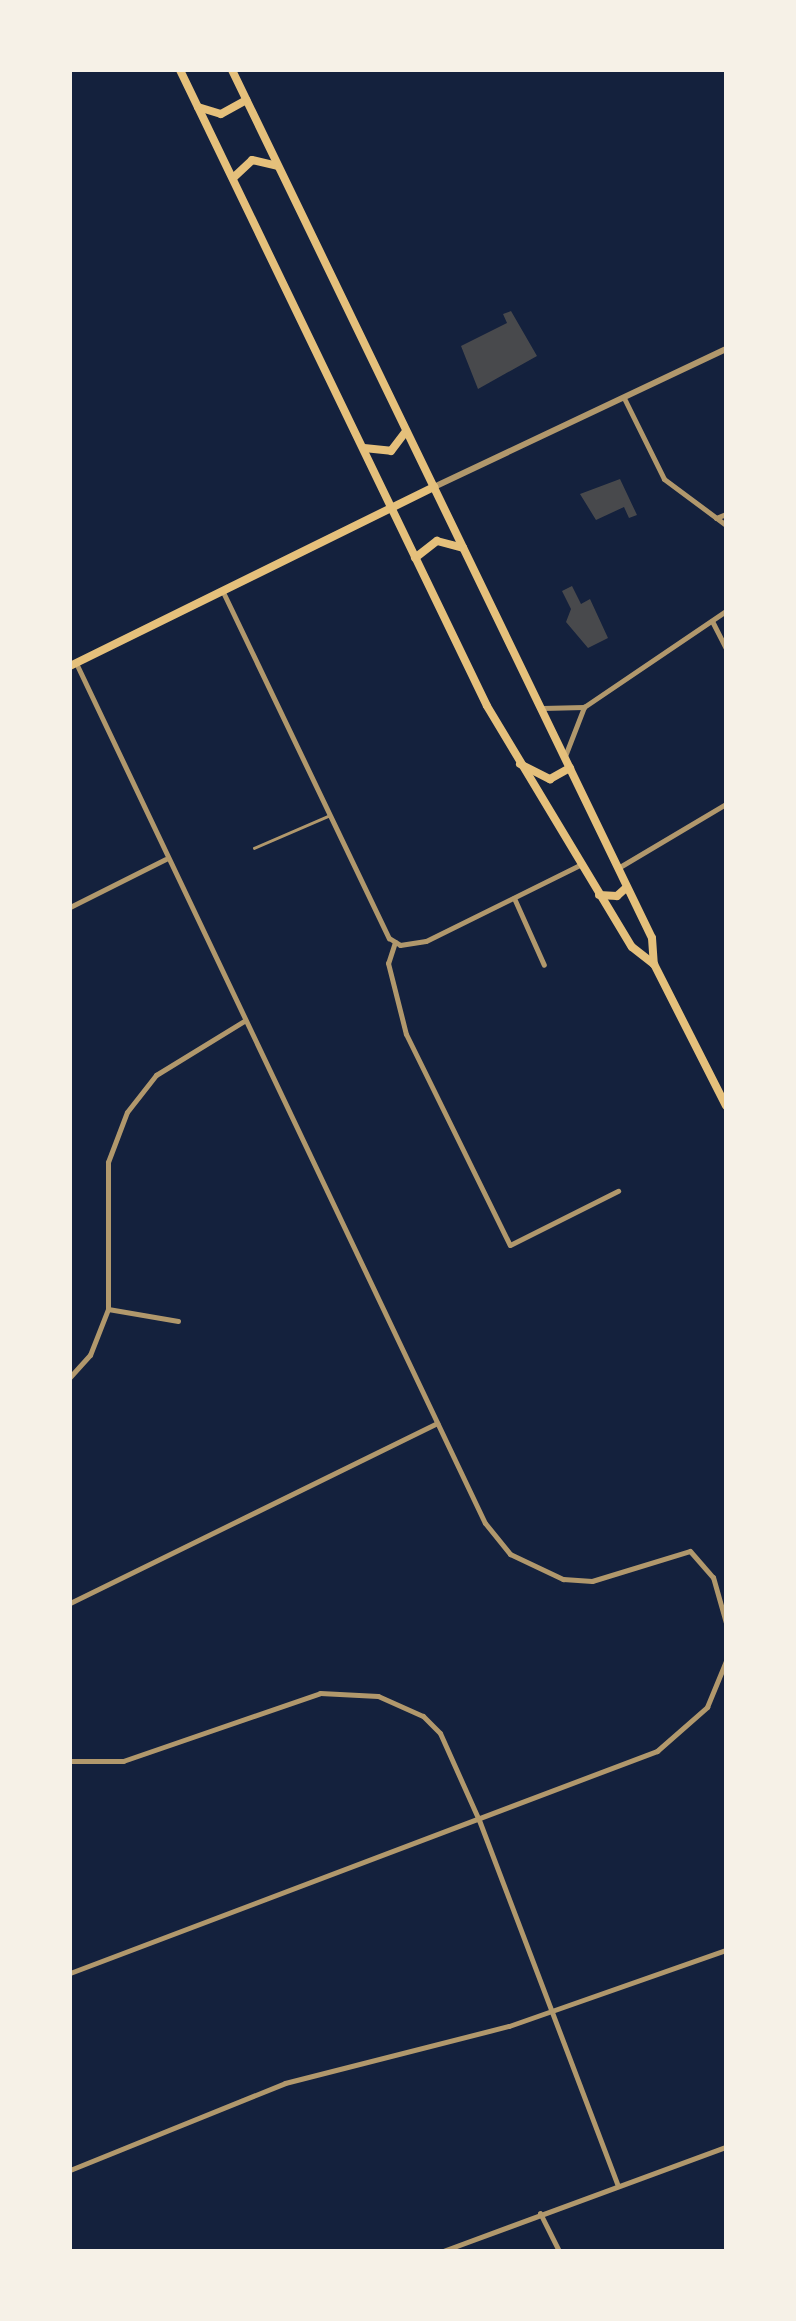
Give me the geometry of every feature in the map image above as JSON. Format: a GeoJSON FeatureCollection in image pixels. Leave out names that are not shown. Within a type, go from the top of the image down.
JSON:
{"type":"FeatureCollection","features":[{"type":"Feature","properties":{"kind":"main road"},"geometry":{"type":"LineString","coordinates":[[180,70],[516,762],[632,946],[654,964]]}},
{"type":"Feature","properties":{"kind":"main road"},"geometry":{"type":"LineString","coordinates":[[232,70],[652,938],[654,964],[726,1106]]}},
{"type":"Feature","properties":{"kind":"main road"},"geometry":{"type":"LineString","coordinates":[[198,107],[221,114],[246,100]]}},
{"type":"Feature","properties":{"kind":"main road"},"geometry":{"type":"LineString","coordinates":[[232,178],[252,160],[278,166]]}},
{"type":"Feature","properties":{"kind":"main road"},"geometry":{"type":"LineString","coordinates":[[360,445],[386,452],[406,431]]}},
{"type":"Feature","properties":{"kind":"main road"},"geometry":{"type":"LineString","coordinates":[[73,665],[434,487]]}},
{"type":"Feature","properties":{"kind":"main road"},"geometry":{"type":"LineString","coordinates":[[415,558],[437,541],[464,548]]}},
{"type":"Feature","properties":{"kind":"main road"},"geometry":{"type":"LineString","coordinates":[[516,762],[550,779],[570,768]]}},
{"type":"Feature","properties":{"kind":"main road"},"geometry":{"type":"LineString","coordinates":[[599,895],[618,896],[627,887]]}},
{"type":"Feature","properties":{"kind":"street"},"geometry":{"type":"LineString","coordinates":[[434,487],[726,349]]}},
{"type":"Feature","properties":{"kind":"street"},"geometry":{"type":"LineString","coordinates":[[624,398],[664,479],[726,526]]}},
{"type":"Feature","properties":{"kind":"street"},"geometry":{"type":"LineString","coordinates":[[716,518],[726,514]]}},
{"type":"Feature","properties":{"kind":"street"},"geometry":{"type":"LineString","coordinates":[[223,592],[329,816],[395,942],[388,963],[406,1034],[510,1245],[618,1191]]}},
{"type":"Feature","properties":{"kind":"street"},"geometry":{"type":"LineString","coordinates":[[565,757],[584,708],[726,611]]}},
{"type":"Feature","properties":{"kind":"street"},"geometry":{"type":"LineString","coordinates":[[712,621],[726,649]]}},
{"type":"Feature","properties":{"kind":"street"},"geometry":{"type":"LineString","coordinates":[[73,665],[486,1523],[510,1554],[539,1572],[592,1581],[690,1551],[713,1577],[726,1622]]}},
{"type":"Feature","properties":{"kind":"street"},"geometry":{"type":"LineString","coordinates":[[540,707],[584,708]]}},
{"type":"Feature","properties":{"kind":"street"},"geometry":{"type":"LineString","coordinates":[[618,868],[726,804]]}},
{"type":"Feature","properties":{"kind":"street"},"geometry":{"type":"LineString","coordinates":[[70,907],[166,859]]}},
{"type":"Feature","properties":{"kind":"street"},"geometry":{"type":"LineString","coordinates":[[395,942],[426,942],[580,864]]}},
{"type":"Feature","properties":{"kind":"street"},"geometry":{"type":"LineString","coordinates":[[514,898],[544,965]]}},
{"type":"Feature","properties":{"kind":"street"},"geometry":{"type":"LineString","coordinates":[[70,1377],[90,1355],[108,1309],[108,1162],[127,1112],[156,1074],[244,1021]]}},
{"type":"Feature","properties":{"kind":"street"},"geometry":{"type":"LineString","coordinates":[[108,1309],[178,1320]]}},
{"type":"Feature","properties":{"kind":"street"},"geometry":{"type":"LineString","coordinates":[[70,1603],[437,1423]]}},
{"type":"Feature","properties":{"kind":"street"},"geometry":{"type":"LineString","coordinates":[[70,1973],[479,1820],[675,1741],[707,1707],[726,1661]]}},
{"type":"Feature","properties":{"kind":"street"},"geometry":{"type":"LineString","coordinates":[[70,1761],[123,1761],[320,1693],[378,1696],[423,1716],[440,1733],[479,1820],[618,2185]]}},
{"type":"Feature","properties":{"kind":"street"},"geometry":{"type":"LineString","coordinates":[[70,2170],[285,2083],[551,2011],[726,1950]]}},
{"type":"Feature","properties":{"kind":"street"},"geometry":{"type":"LineString","coordinates":[[443,2251],[726,2147]]}},
{"type":"Feature","properties":{"kind":"street"},"geometry":{"type":"LineString","coordinates":[[540,2213],[558,2251]]}},
{"type":"Feature","properties":{"kind":"lane"},"geometry":{"type":"LineString","coordinates":[[254,848],[329,816]]}},
{"type":"Feature","properties":{"kind":"building"},"geometry":{"type":"Polygon","coordinates":[[[511,311],[537,356],[478,389],[461,346],[507,323],[503,314],[511,311]]]}},
{"type":"Feature","properties":{"kind":"building"},"geometry":{"type":"Polygon","coordinates":[[[620,479],[637,515],[629,518],[624,507],[596,520],[580,494],[620,479]]]}},
{"type":"Feature","properties":{"kind":"building"},"geometry":{"type":"Polygon","coordinates":[[[572,586],[581,604],[590,599],[608,638],[588,648],[566,622],[571,609],[562,591],[572,586]]]}}]}
